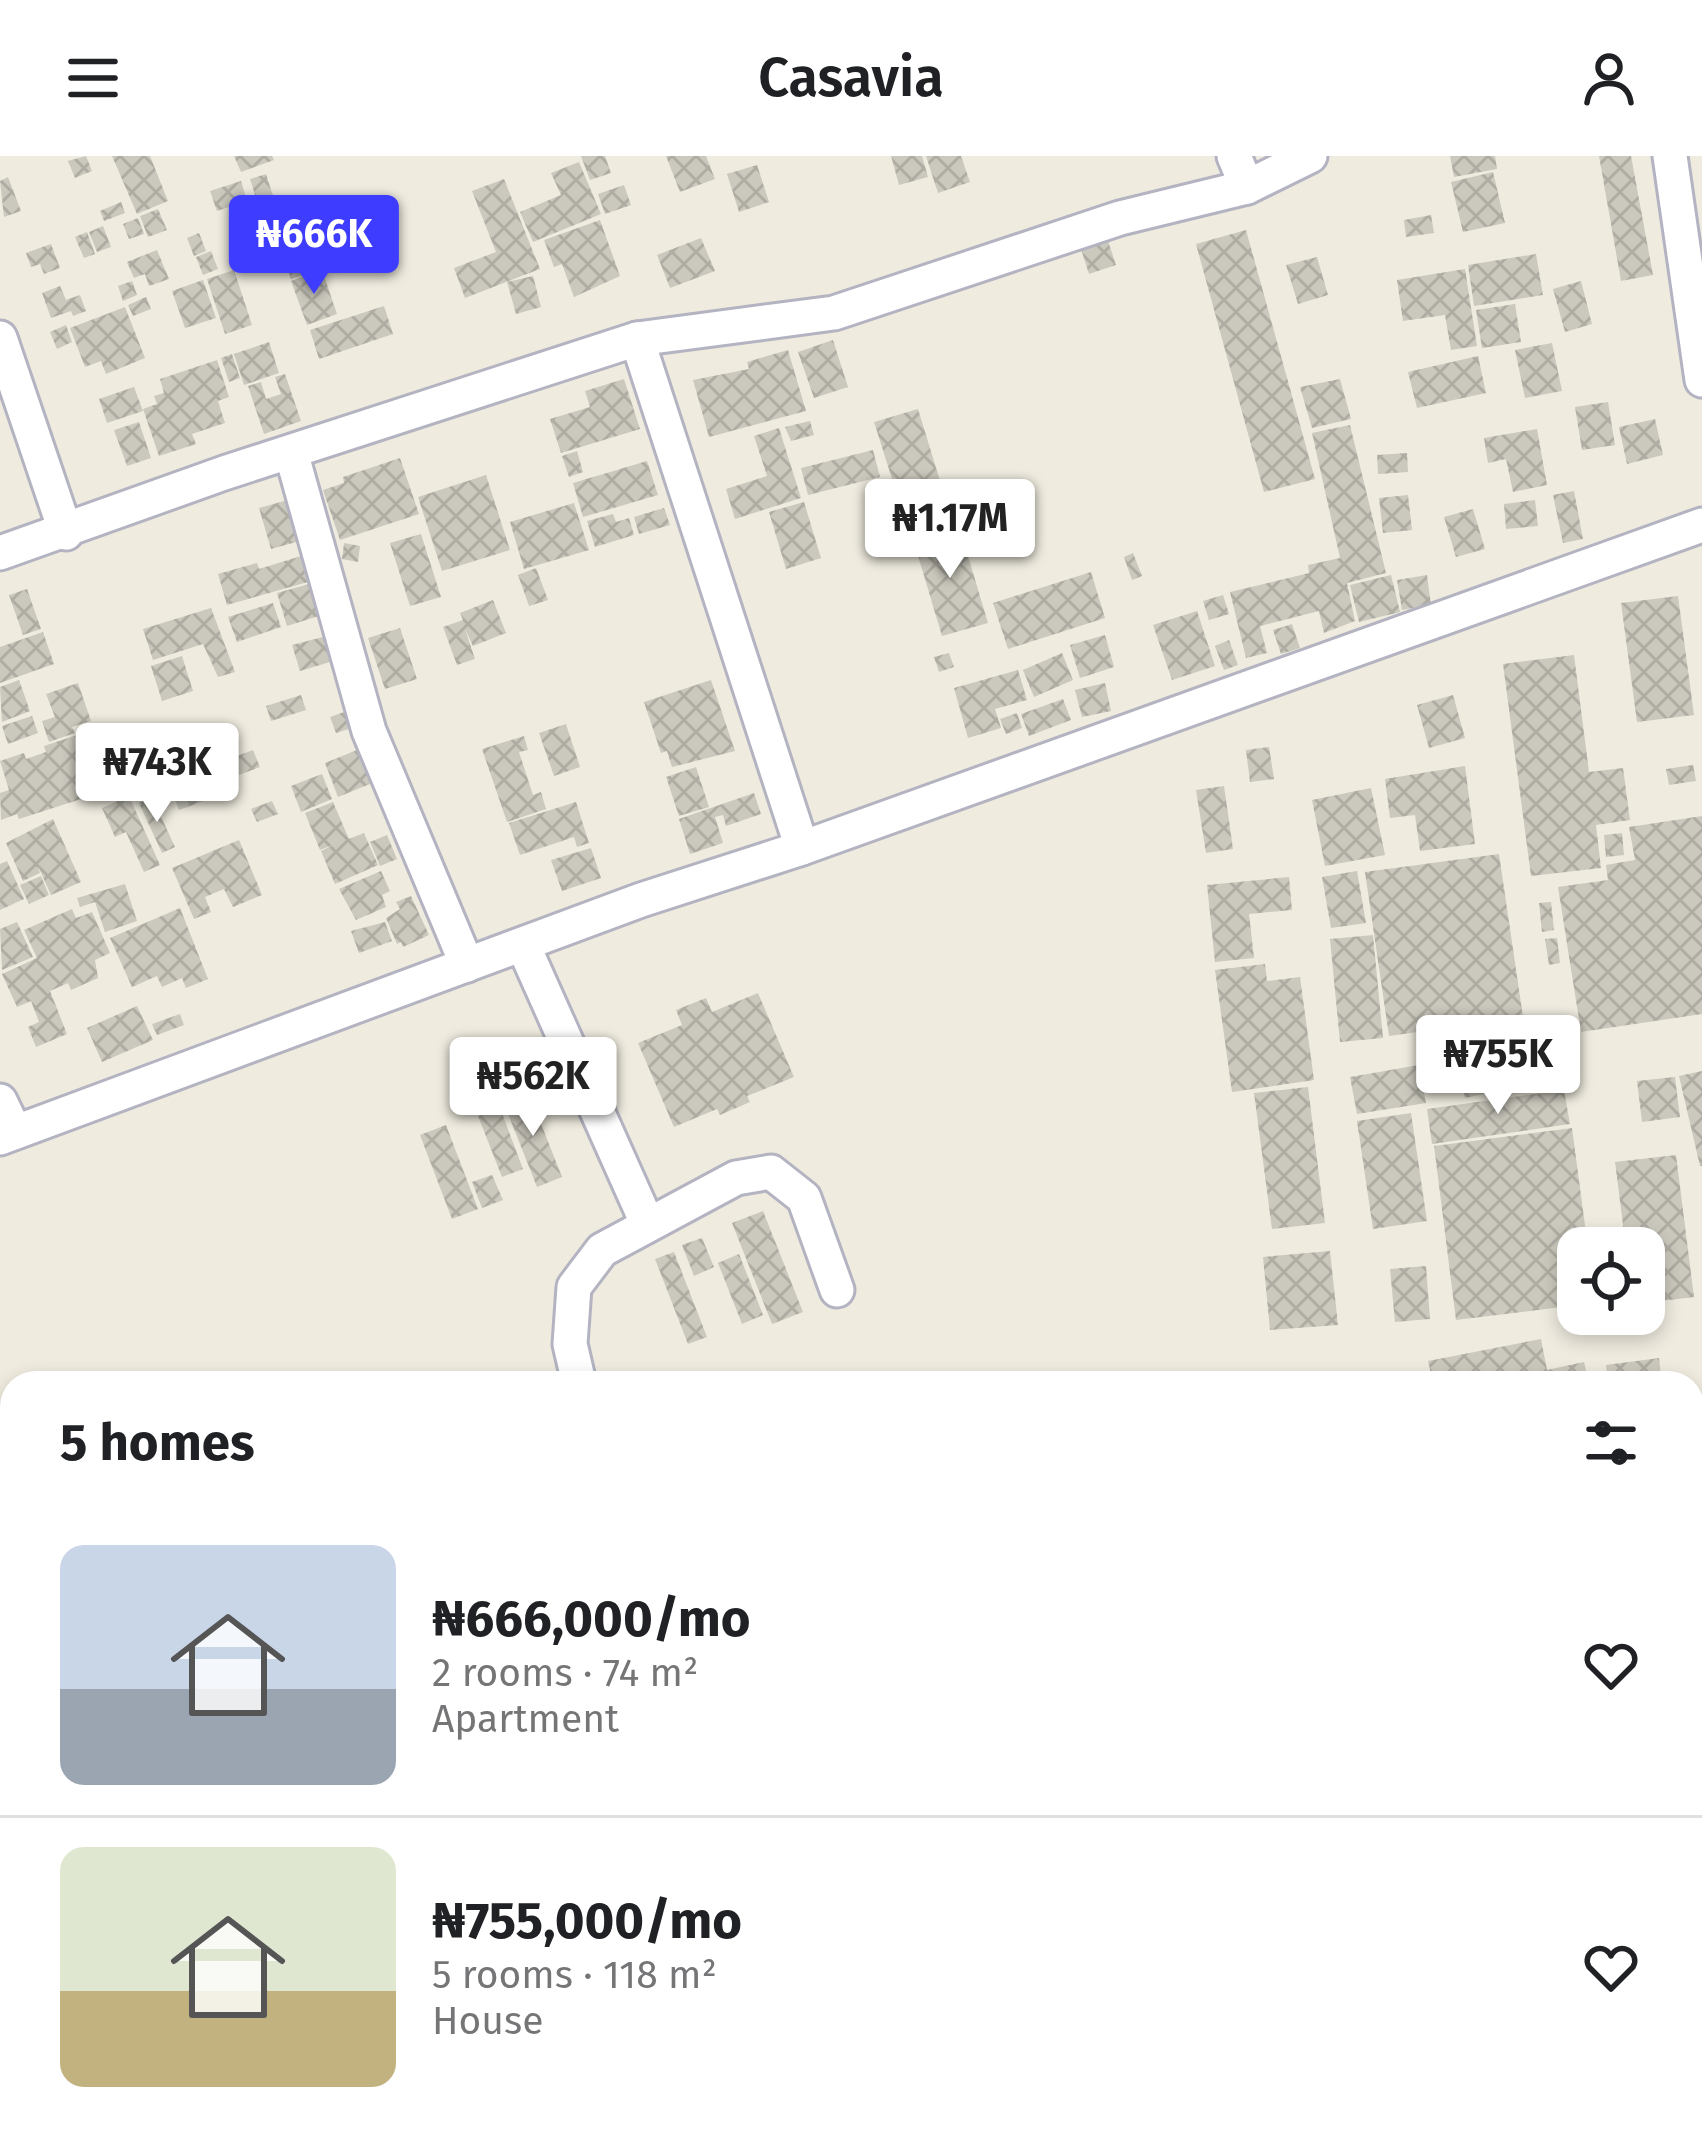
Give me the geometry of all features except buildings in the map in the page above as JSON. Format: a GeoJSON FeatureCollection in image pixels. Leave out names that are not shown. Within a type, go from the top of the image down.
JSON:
{"type":"FeatureCollection","features":[{"type":"Feature","properties":{"kind":"street"},"geometry":{"type":"LineString","coordinates":[[0,553],[637,339],[834,313],[1120,218],[1241,171],[1310,156]]}},
{"type":"Feature","properties":{"kind":"street"},"geometry":{"type":"LineString","coordinates":[[1670,156],[1702,380]]}},
{"type":"Feature","properties":{"kind":"street"},"geometry":{"type":"LineString","coordinates":[[0,338],[65,533]]}},
{"type":"Feature","properties":{"kind":"street"},"geometry":{"type":"LineString","coordinates":[[637,339],[802,848]]}},
{"type":"Feature","properties":{"kind":"street"},"geometry":{"type":"LineString","coordinates":[[291,452],[369,731],[467,965]]}},
{"type":"Feature","properties":{"kind":"street"},"geometry":{"type":"LineString","coordinates":[[0,1100],[8,1135],[641,900],[802,848],[1702,525]]}},
{"type":"Feature","properties":{"kind":"street"},"geometry":{"type":"LineString","coordinates":[[523,945],[648,1225]]}},
{"type":"Feature","properties":{"kind":"street"},"geometry":{"type":"LineString","coordinates":[[576,1371],[570,1344],[574,1287],[602,1250],[736,1178],[771,1172],[804,1198],[837,1290]]}}]}
